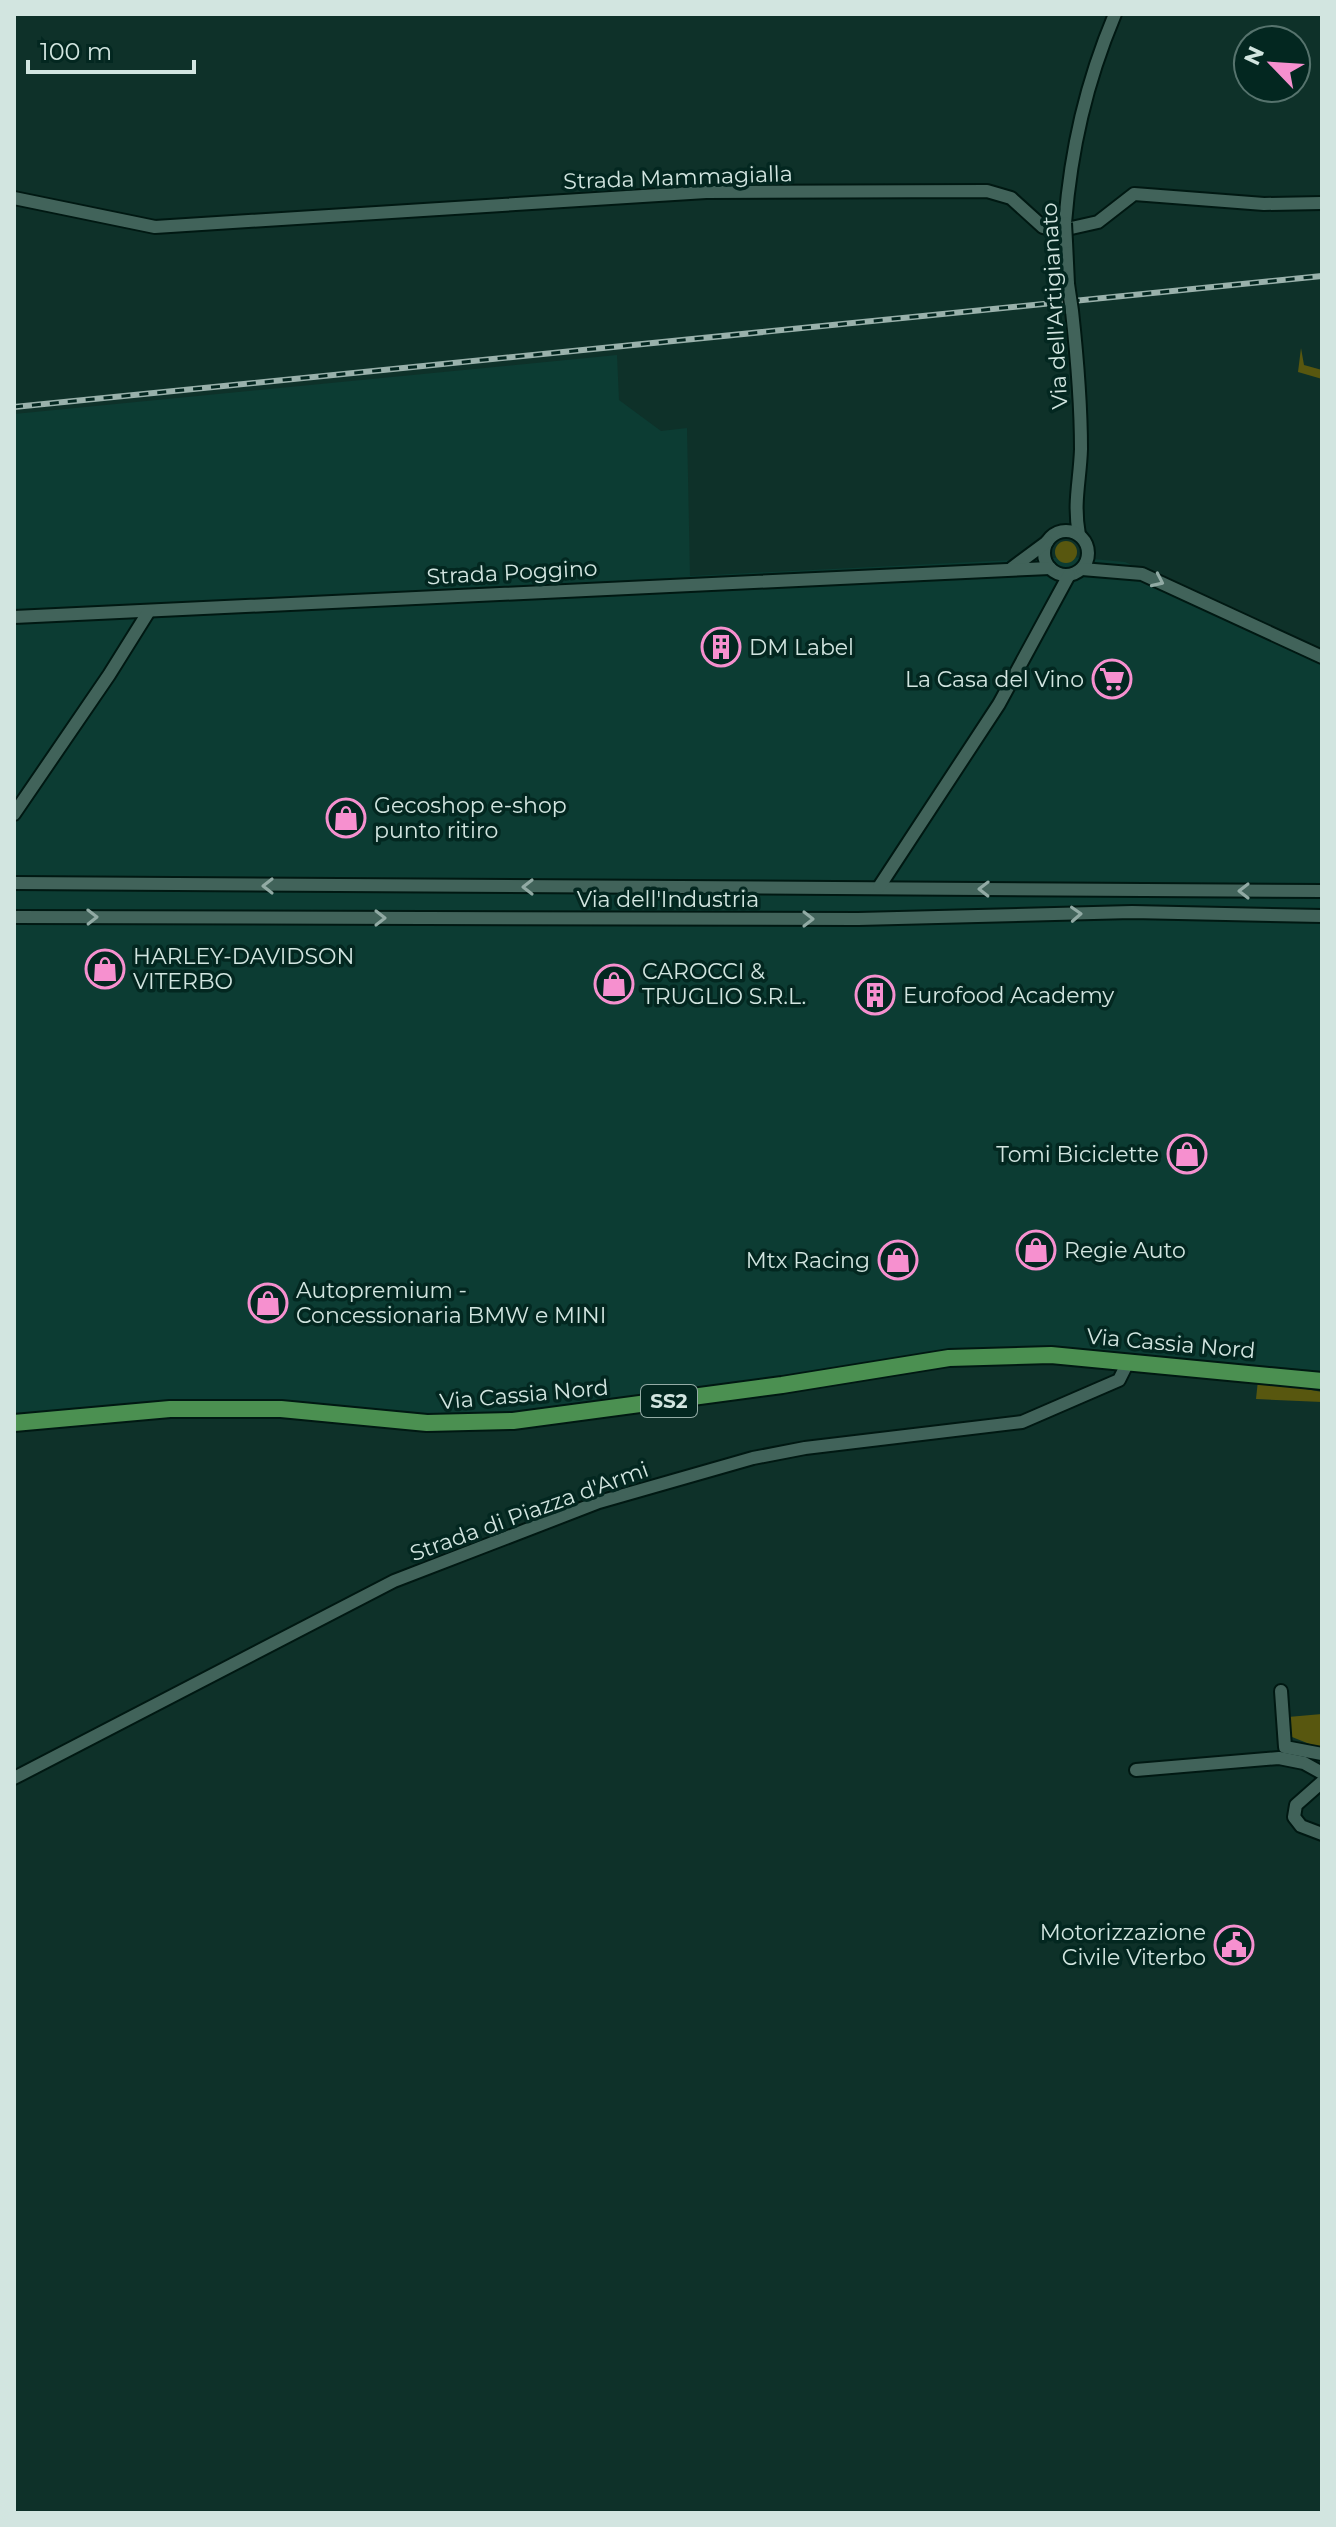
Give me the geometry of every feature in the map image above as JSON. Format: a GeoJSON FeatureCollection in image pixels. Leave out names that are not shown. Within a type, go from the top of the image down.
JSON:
{"type":"FeatureCollection","features":[{"type":"Feature","properties":{"kind":"main road","name":"Via Cassia Nord"},"geometry":{"type":"LineString","coordinates":[[14,1423],[170,1409],[281,1409],[427,1423],[513,1421],[782,1385],[949,1358],[1051,1355],[1322,1381]]}},
{"type":"Feature","properties":{"kind":"street","name":"Via dell'Artigianato"},"geometry":{"type":"LineString","coordinates":[[1074,507],[1081,454],[1081,413],[1065,223],[1073,144],[1081,107],[1115,14]]}},
{"type":"Feature","properties":{"kind":"street","name":"Strada Mammagialla"},"geometry":{"type":"LineString","coordinates":[[14,198],[155,227],[706,192],[987,191],[1011,198],[1043,227],[1058,231],[1098,222],[1134,194],[1264,204],[1322,203]]}},
{"type":"Feature","properties":{"kind":"street"},"geometry":{"type":"LineString","coordinates":[[1012,568],[1058,533],[1074,507]]}},
{"type":"Feature","properties":{"kind":"street"},"geometry":{"type":"LineString","coordinates":[[1074,507],[1079,535],[1088,548],[1082,569]]}},
{"type":"Feature","properties":{"kind":"street"},"geometry":{"type":"LineString","coordinates":[[1058,533],[1079,535]]}},
{"type":"Feature","properties":{"kind":"street"},"geometry":{"type":"LineString","coordinates":[[1047,542],[1044,556],[1053,570],[1050,605]]}},
{"type":"Feature","properties":{"kind":"street","name":"Strada Poggino"},"geometry":{"type":"LineString","coordinates":[[14,617],[1012,568],[1053,570]]}},
{"type":"Feature","properties":{"kind":"street"},"geometry":{"type":"LineString","coordinates":[[879,887],[1007,691],[1031,650],[1050,605],[1069,575],[1082,569],[1142,574],[1322,657]]}},
{"type":"Feature","properties":{"kind":"street"},"geometry":{"type":"LineString","coordinates":[[1053,570],[1069,575]]}},
{"type":"Feature","properties":{"kind":"street"},"geometry":{"type":"LineString","coordinates":[[14,814],[149,611]]}},
{"type":"Feature","properties":{"kind":"street","name":"Via dell'Industria"},"geometry":{"type":"LineString","coordinates":[[14,883],[1322,891]]}},
{"type":"Feature","properties":{"kind":"street","name":"Via dell'Industria"},"geometry":{"type":"LineString","coordinates":[[14,917],[858,919],[1132,912],[1322,916]]}},
{"type":"Feature","properties":{"kind":"street","name":"Strada di Piazza d'Armi"},"geometry":{"type":"LineString","coordinates":[[14,1778],[394,1581],[599,1502],[753,1458],[805,1448],[1022,1422],[1119,1380],[1128,1362]]}},
{"type":"Feature","properties":{"kind":"street"},"geometry":{"type":"LineString","coordinates":[[1281,1691],[1285,1747],[1322,1754]]}},
{"type":"Feature","properties":{"kind":"street"},"geometry":{"type":"LineString","coordinates":[[1136,1770],[1279,1758],[1304,1763],[1322,1773]]}},
{"type":"Feature","properties":{"kind":"street"},"geometry":{"type":"LineString","coordinates":[[1322,1782],[1296,1805],[1294,1817],[1301,1826],[1322,1834]]}},
{"type":"Feature","properties":{"kind":"shaded area"},"geometry":{"type":"Polygon","coordinates":[[[1301,348],[1304,365],[1322,370],[1322,379],[1298,372],[1301,348]]]}},
{"type":"Feature","properties":{"kind":"shaded area"},"geometry":{"type":"Polygon","coordinates":[[[617,355],[619,400],[661,431],[687,428],[690,576],[1071,557],[1125,562],[1322,651],[1322,1371],[1051,1346],[964,1350],[595,1405],[499,1416],[401,1416],[263,1402],[169,1401],[14,1416],[14,414],[617,355]]]}},
{"type":"Feature","properties":{"kind":"shaded area"},"geometry":{"type":"Polygon","coordinates":[[[1066,541],[1074,544],[1077,552],[1074,560],[1066,563],[1058,560],[1055,552],[1058,544],[1066,541]]]}},
{"type":"Feature","properties":{"kind":"shaded area"},"geometry":{"type":"Polygon","coordinates":[[[1258,1380],[1322,1392],[1322,1402],[1256,1399],[1258,1380]]]}},
{"type":"Feature","properties":{"kind":"shaded area"},"geometry":{"type":"Polygon","coordinates":[[[1322,1714],[1322,1749],[1292,1737],[1288,1717],[1322,1714]]]}},
{"type":"Feature","properties":{"kind":"railway"},"geometry":{"type":"LineString","coordinates":[[14,407],[1322,276]]}},
{"type":"Feature","properties":{"kind":"place","name":"DM Label"},"geometry":{"type":"Point","coordinates":[721,647]}},
{"type":"Feature","properties":{"kind":"place","name":"La Casa del Vino"},"geometry":{"type":"Point","coordinates":[1112,679]}},
{"type":"Feature","properties":{"kind":"place","name":"Gecoshop e-shop punto ritiro"},"geometry":{"type":"Point","coordinates":[346,818]}},
{"type":"Feature","properties":{"kind":"place","name":"HARLEY-DAVIDSON VITERBO"},"geometry":{"type":"Point","coordinates":[105,969]}},
{"type":"Feature","properties":{"kind":"place","name":"CAROCCI & TRUGLIO S.R.L."},"geometry":{"type":"Point","coordinates":[614,984]}},
{"type":"Feature","properties":{"kind":"place","name":"Eurofood Academy"},"geometry":{"type":"Point","coordinates":[875,995]}},
{"type":"Feature","properties":{"kind":"place","name":"Tomi Biciclette"},"geometry":{"type":"Point","coordinates":[1187,1154]}},
{"type":"Feature","properties":{"kind":"place","name":"Regie Auto"},"geometry":{"type":"Point","coordinates":[1036,1250]}},
{"type":"Feature","properties":{"kind":"place","name":"Mtx Racing"},"geometry":{"type":"Point","coordinates":[898,1260]}},
{"type":"Feature","properties":{"kind":"place","name":"Autopremium - Concessionaria BMW e MINI"},"geometry":{"type":"Point","coordinates":[268,1303]}},
{"type":"Feature","properties":{"kind":"place","name":"Motorizzazione Civile Viterbo"},"geometry":{"type":"Point","coordinates":[1234,1945]}}]}
